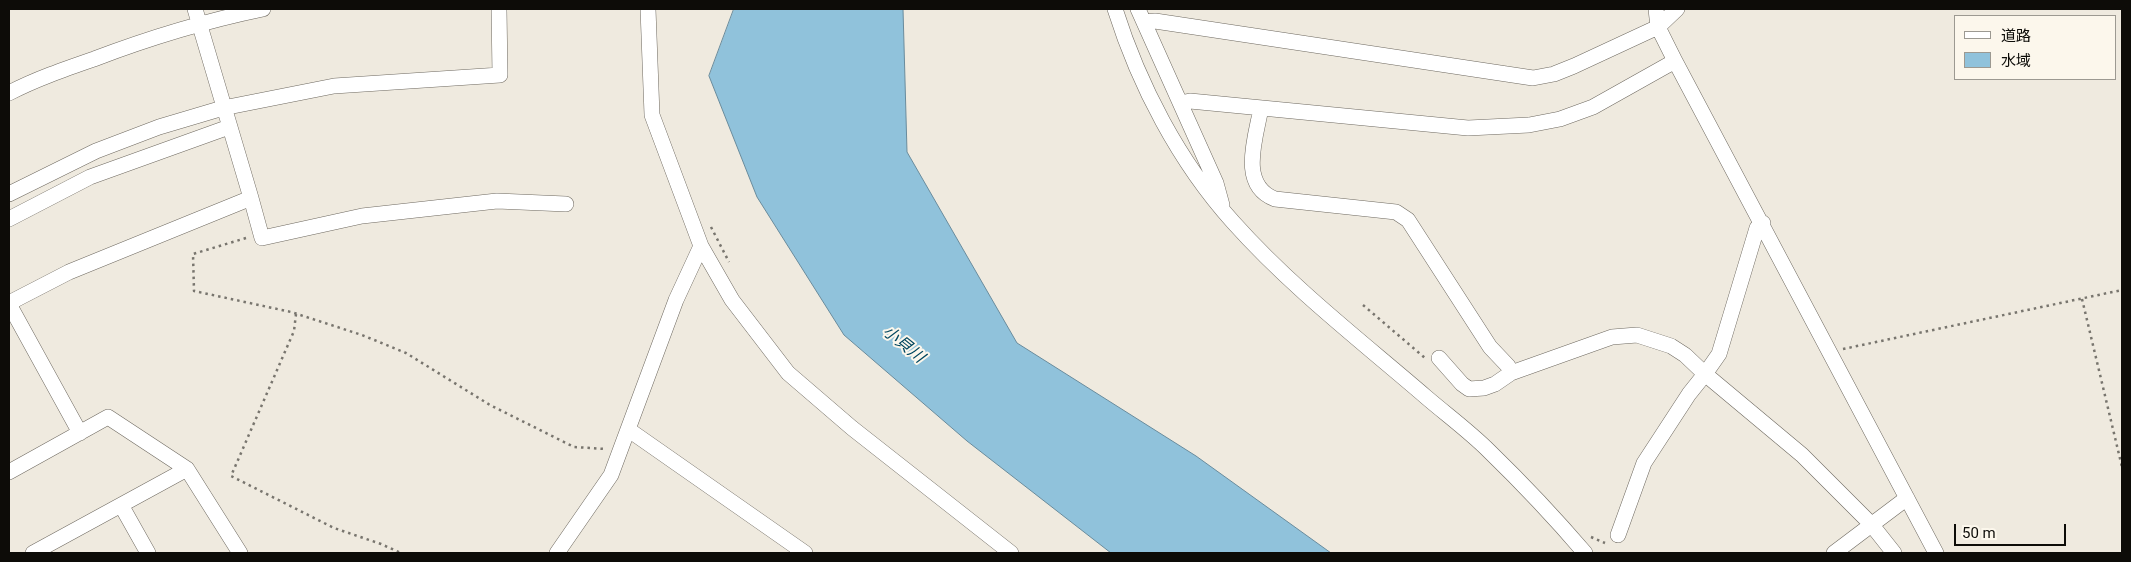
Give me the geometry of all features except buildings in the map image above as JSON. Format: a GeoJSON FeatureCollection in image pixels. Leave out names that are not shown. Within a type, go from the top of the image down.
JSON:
{"type":"FeatureCollection","features":[{"type":"Feature","properties":{"kind":"street"},"geometry":{"type":"LineString","coordinates":[[9,93],[32,81],[197,16],[263,9]]}},
{"type":"Feature","properties":{"kind":"street"},"geometry":{"type":"LineString","coordinates":[[9,194],[96,151],[159,126],[223,108],[334,86],[500,75],[499,9]]}},
{"type":"Feature","properties":{"kind":"street"},"geometry":{"type":"LineString","coordinates":[[648,9],[652,115],[701,246],[732,300],[788,373],[852,428],[1010,553]]}},
{"type":"Feature","properties":{"kind":"street"},"geometry":{"type":"LineString","coordinates":[[1115,9],[1133,58],[1170,132],[1186,159],[1223,209],[1261,251],[1324,310],[1489,451],[1585,553]]}},
{"type":"Feature","properties":{"kind":"street"},"geometry":{"type":"LineString","coordinates":[[1656,9],[1658,27],[1675,61],[1936,553]]}},
{"type":"Feature","properties":{"kind":"street"},"geometry":{"type":"LineString","coordinates":[[1146,17],[1533,78],[1554,74],[1574,66],[1658,27],[1677,9]]}},
{"type":"Feature","properties":{"kind":"street"},"geometry":{"type":"LineString","coordinates":[[197,16],[262,238],[362,216],[497,201],[566,204]]}},
{"type":"Feature","properties":{"kind":"street"},"geometry":{"type":"LineString","coordinates":[[1146,17],[1186,102],[1216,183],[1223,209]]}},
{"type":"Feature","properties":{"kind":"street"},"geometry":{"type":"LineString","coordinates":[[1186,102],[1468,128],[1530,125],[1560,119],[1593,107],[1675,61]]}},
{"type":"Feature","properties":{"kind":"street"},"geometry":{"type":"LineString","coordinates":[[1262,108],[1252,169],[1260,190],[1266,196],[1276,199],[1396,212],[1403,215],[1490,347],[1508,366],[1511,373]]}},
{"type":"Feature","properties":{"kind":"street"},"geometry":{"type":"LineString","coordinates":[[9,219],[90,177],[229,128]]}},
{"type":"Feature","properties":{"kind":"street"},"geometry":{"type":"LineString","coordinates":[[80,433],[9,303],[69,272],[251,198]]}},
{"type":"Feature","properties":{"kind":"street"},"geometry":{"type":"LineString","coordinates":[[1618,535],[1644,463],[1688,394],[1719,354],[1757,228],[1763,224]]}},
{"type":"Feature","properties":{"kind":"street"},"geometry":{"type":"LineString","coordinates":[[560,552],[611,474],[676,300],[701,246]]}},
{"type":"Feature","properties":{"kind":"street"},"geometry":{"type":"LineString","coordinates":[[1439,358],[1462,384],[1469,389],[1484,388],[1495,384],[1511,373],[1612,337],[1637,335],[1671,346],[1685,355],[1705,374],[1802,454],[1871,524],[1894,553]]}},
{"type":"Feature","properties":{"kind":"street"},"geometry":{"type":"LineString","coordinates":[[9,472],[108,417],[186,469],[240,553]]}},
{"type":"Feature","properties":{"kind":"street"},"geometry":{"type":"LineString","coordinates":[[629,430],[805,553]]}},
{"type":"Feature","properties":{"kind":"street"},"geometry":{"type":"LineString","coordinates":[[41,551],[186,469]]}},
{"type":"Feature","properties":{"kind":"street"},"geometry":{"type":"LineString","coordinates":[[1834,553],[1907,498]]}},
{"type":"Feature","properties":{"kind":"street"},"geometry":{"type":"LineString","coordinates":[[121,505],[148,553]]}},
{"type":"Feature","properties":{"kind":"path"},"geometry":{"type":"LineString","coordinates":[[709,222],[730,263]]}},
{"type":"Feature","properties":{"kind":"path"},"geometry":{"type":"LineString","coordinates":[[260,233],[194,254],[194,291],[296,314],[362,335],[406,353],[490,406],[574,447],[621,450]]}},
{"type":"Feature","properties":{"kind":"path"},"geometry":{"type":"LineString","coordinates":[[1830,353],[2122,290]]}},
{"type":"Feature","properties":{"kind":"path"},"geometry":{"type":"LineString","coordinates":[[2082,299],[2122,467]]}},
{"type":"Feature","properties":{"kind":"path"},"geometry":{"type":"LineString","coordinates":[[1362,304],[1430,362],[1439,358]]}},
{"type":"Feature","properties":{"kind":"path"},"geometry":{"type":"LineString","coordinates":[[296,314],[294,331],[231,476],[334,528],[401,553]]}},
{"type":"Feature","properties":{"kind":"path"},"geometry":{"type":"LineString","coordinates":[[1573,539],[1580,533],[1605,543],[1615,540],[1618,535]]}},
{"type":"Feature","properties":{"kind":"water","name":"小貝川"},"geometry":{"type":"Polygon","coordinates":[[[734,9],[903,9],[907,152],[1017,343],[1196,456],[1331,553],[1111,553],[967,441],[844,335],[757,197],[709,76],[734,9]]]}}]}
